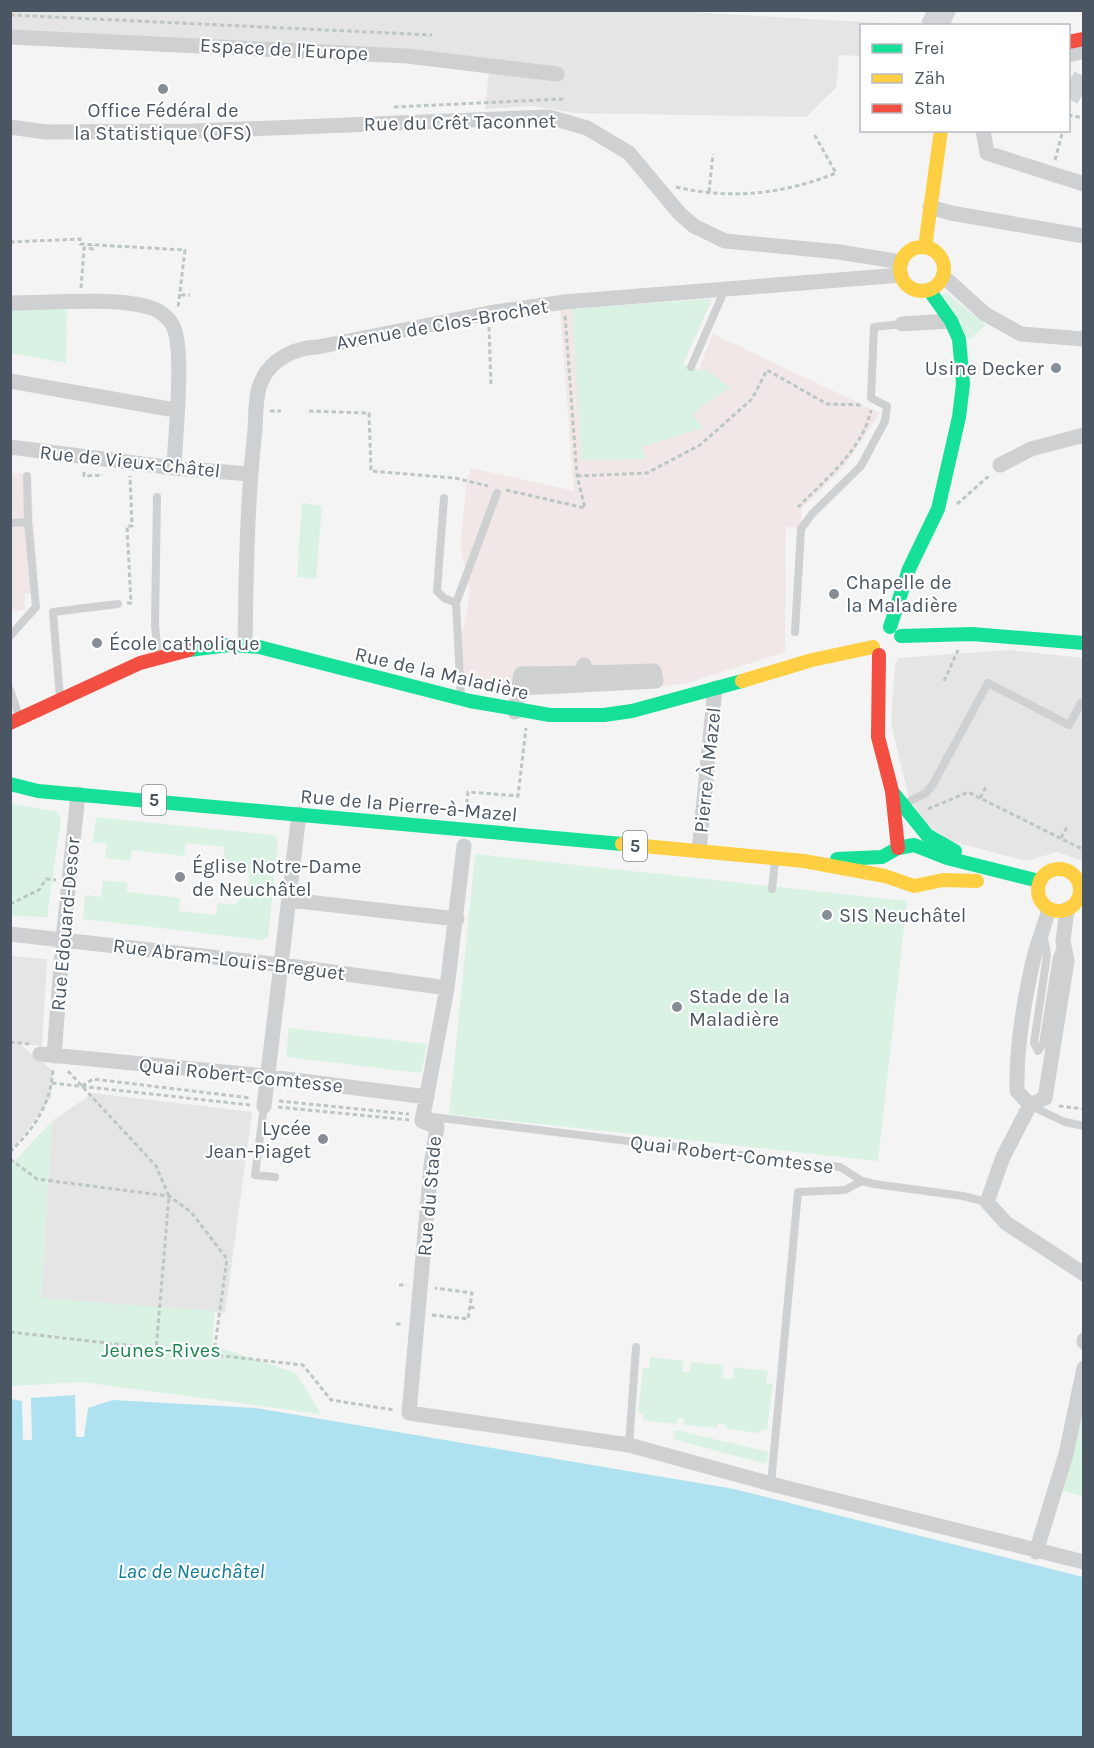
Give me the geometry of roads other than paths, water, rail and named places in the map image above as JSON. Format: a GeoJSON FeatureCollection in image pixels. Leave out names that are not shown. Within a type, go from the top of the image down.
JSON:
{"type":"FeatureCollection","features":[{"type":"Feature","properties":{"kind":"street","name":"Espace de l'Europe"},"geometry":{"type":"LineString","coordinates":[[10,37],[407,56],[557,74]]}},
{"type":"Feature","properties":{"kind":"street","name":"Rue du Crêt Taconnet"},"geometry":{"type":"LineString","coordinates":[[10,127],[46,132],[194,131],[549,117],[587,128],[629,153],[694,226],[725,241],[839,252],[901,269]]}},
{"type":"Feature","properties":{"kind":"street"},"geometry":{"type":"LineString","coordinates":[[925,247],[941,132]]}},
{"type":"Feature","properties":{"kind":"street"},"geometry":{"type":"LineString","coordinates":[[983,132],[987,153],[1083,184]]}},
{"type":"Feature","properties":{"kind":"street"},"geometry":{"type":"LineString","coordinates":[[930,207],[1083,236]]}},
{"type":"Feature","properties":{"kind":"street"},"geometry":{"type":"LineString","coordinates":[[876,651],[888,654],[900,642],[896,631],[909,569],[938,509],[959,417],[963,384],[961,346],[951,321],[928,290],[910,288],[901,269],[909,252],[925,247],[935,251],[942,259],[943,276],[985,314],[1021,334],[1083,339]]}},
{"type":"Feature","properties":{"kind":"street","name":"Avenue de Clos-Brochet"},"geometry":{"type":"LineString","coordinates":[[245,645],[250,474],[262,379],[285,354],[305,347],[318,347],[489,313],[564,302],[725,289],[901,269]]}},
{"type":"Feature","properties":{"kind":"street"},"geometry":{"type":"LineString","coordinates":[[928,290],[943,276]]}},
{"type":"Feature","properties":{"kind":"street"},"geometry":{"type":"LineString","coordinates":[[10,303],[80,302],[149,307],[162,313],[173,326],[179,357],[174,468]]}},
{"type":"Feature","properties":{"kind":"street"},"geometry":{"type":"LineString","coordinates":[[902,324],[951,321]]}},
{"type":"Feature","properties":{"kind":"street"},"geometry":{"type":"LineString","coordinates":[[10,381],[175,410]]}},
{"type":"Feature","properties":{"kind":"street"},"geometry":{"type":"LineString","coordinates":[[1000,465],[1031,449],[1083,435]]}},
{"type":"Feature","properties":{"kind":"street","name":"Rue de Vieux-Châtel"},"geometry":{"type":"LineString","coordinates":[[10,447],[174,468],[250,474]]}},
{"type":"Feature","properties":{"kind":"street"},"geometry":{"type":"LineString","coordinates":[[898,848],[892,792],[879,737],[874,640],[896,631],[972,634],[1083,643]]}},
{"type":"Feature","properties":{"kind":"street","name":"Rue de la Maladière"},"geometry":{"type":"LineString","coordinates":[[15,721],[158,657],[228,645],[245,645],[515,712],[558,717],[607,715],[650,707],[794,664],[876,651]]}},
{"type":"Feature","properties":{"kind":"street"},"geometry":{"type":"LineString","coordinates":[[515,712],[521,674],[585,669],[654,671],[656,681],[520,688]]}},
{"type":"Feature","properties":{"kind":"street","name":"Pierre À Mazel"},"geometry":{"type":"LineString","coordinates":[[699,851],[715,688]]}},
{"type":"Feature","properties":{"kind":"street","name":"Rue de la Pierre-à-Mazel"},"geometry":{"type":"LineString","coordinates":[[10,784],[38,791],[804,861],[885,876],[914,886],[943,880],[982,883],[953,871],[936,871],[913,876],[905,874],[897,865],[898,848]]}},
{"type":"Feature","properties":{"kind":"street"},"geometry":{"type":"LineString","coordinates":[[892,792],[915,825],[931,840],[950,850],[1001,865],[1038,886],[1049,909],[1034,955],[1022,1021],[1017,1092],[1030,1105]]}},
{"type":"Feature","properties":{"kind":"street","name":"Rue Edouard-Desor"},"geometry":{"type":"LineString","coordinates":[[47,1055],[63,939],[78,794]]}},
{"type":"Feature","properties":{"kind":"street"},"geometry":{"type":"LineString","coordinates":[[264,1106],[299,814]]}},
{"type":"Feature","properties":{"kind":"street","name":"Rue du Stade"},"geometry":{"type":"LineString","coordinates":[[464,846],[447,988],[422,1121],[437,1127],[431,1166],[409,1413],[629,1445]]}},
{"type":"Feature","properties":{"kind":"street","name":"Rue de la Pierre-à-Mazel"},"geometry":{"type":"LineString","coordinates":[[804,861],[882,857],[898,848],[921,846],[935,854],[1038,886]]}},
{"type":"Feature","properties":{"kind":"street"},"geometry":{"type":"LineString","coordinates":[[964,862],[1001,865]]}},
{"type":"Feature","properties":{"kind":"street"},"geometry":{"type":"LineString","coordinates":[[1038,886],[1059,868],[1070,872],[1082,886],[1076,902],[1067,909],[1058,911],[1049,909]]}},
{"type":"Feature","properties":{"kind":"street"},"geometry":{"type":"LineString","coordinates":[[288,900],[457,919]]}},
{"type":"Feature","properties":{"kind":"street"},"geometry":{"type":"LineString","coordinates":[[1067,909],[1063,941],[1067,961],[1045,1098],[1030,1105],[1003,1157],[987,1202],[1005,1223],[1083,1274]]}},
{"type":"Feature","properties":{"kind":"street","name":"Rue Abram-Louis-Breguet"},"geometry":{"type":"LineString","coordinates":[[10,934],[282,965],[447,988]]}},
{"type":"Feature","properties":{"kind":"street","name":"Quai Robert-Comtesse"},"geometry":{"type":"LineString","coordinates":[[47,1055],[268,1077],[427,1097]]}},
{"type":"Feature","properties":{"kind":"street"},"geometry":{"type":"LineString","coordinates":[[1036,1552],[1066,1454],[1083,1368]]}},
{"type":"Feature","properties":{"kind":"street"},"geometry":{"type":"LineString","coordinates":[[629,1445],[771,1484],[1083,1562]]}},
{"type":"Feature","properties":{"kind":"lane"},"geometry":{"type":"LineString","coordinates":[[691,367],[725,289]]}},
{"type":"Feature","properties":{"kind":"lane"},"geometry":{"type":"LineString","coordinates":[[795,632],[801,529],[812,514],[861,466],[885,421],[887,406],[871,398],[874,327],[902,324]]}},
{"type":"Feature","properties":{"kind":"lane"},"geometry":{"type":"LineString","coordinates":[[10,636],[36,607],[28,522],[27,476]]}},
{"type":"Feature","properties":{"kind":"lane"},"geometry":{"type":"LineString","coordinates":[[460,699],[456,603],[497,493]]}},
{"type":"Feature","properties":{"kind":"lane"},"geometry":{"type":"LineString","coordinates":[[156,497],[155,625],[158,657]]}},
{"type":"Feature","properties":{"kind":"lane"},"geometry":{"type":"LineString","coordinates":[[444,498],[437,591],[444,598],[456,603]]}},
{"type":"Feature","properties":{"kind":"lane"},"geometry":{"type":"LineString","coordinates":[[10,523],[28,522]]}},
{"type":"Feature","properties":{"kind":"lane"},"geometry":{"type":"LineString","coordinates":[[60,700],[53,612],[118,604]]}},
{"type":"Feature","properties":{"kind":"lane"},"geometry":{"type":"LineString","coordinates":[[903,805],[926,793],[933,784],[988,683],[1070,725],[1081,703]]}},
{"type":"Feature","properties":{"kind":"lane"},"geometry":{"type":"LineString","coordinates":[[10,690],[15,721]]}},
{"type":"Feature","properties":{"kind":"lane"},"geometry":{"type":"LineString","coordinates":[[772,889],[775,859]]}},
{"type":"Feature","properties":{"kind":"lane"},"geometry":{"type":"LineString","coordinates":[[1043,933],[1047,956],[1034,1043],[1038,1051],[1043,1044],[1057,957],[1063,941]]}},
{"type":"Feature","properties":{"kind":"lane"},"geometry":{"type":"LineString","coordinates":[[1030,1105],[1065,1122],[1083,1126]]}},
{"type":"Feature","properties":{"kind":"lane"},"geometry":{"type":"LineString","coordinates":[[264,1106],[255,1175],[275,1177]]}},
{"type":"Feature","properties":{"kind":"lane","name":"Quai Robert-Comtesse"},"geometry":{"type":"LineString","coordinates":[[423,1116],[840,1167],[862,1181],[963,1196],[987,1202]]}},
{"type":"Feature","properties":{"kind":"lane"},"geometry":{"type":"LineString","coordinates":[[771,1484],[798,1192],[845,1191],[862,1181]]}},
{"type":"Feature","properties":{"kind":"lane"},"geometry":{"type":"LineString","coordinates":[[629,1445],[636,1347]]}},
{"type":"Feature","properties":{"kind":"water","name":"Lac de Neuchâtel"},"geometry":{"type":"Polygon","coordinates":[[[75,1395],[76,1437],[84,1437],[88,1408],[113,1400],[256,1408],[734,1489],[1083,1577],[1083,1737],[11,1737],[11,1399],[22,1401],[23,1440],[32,1440],[31,1398],[75,1395]]]}},
{"type":"Feature","properties":{"kind":"tunnel"},"geometry":{"type":"LineString","coordinates":[[927,10],[956,24]]}},
{"type":"Feature","properties":{"kind":"tunnel"},"geometry":{"type":"LineString","coordinates":[[1070,84],[1084,92]]}},
{"type":"Feature","properties":{"kind":"place","name":"Office Fédéral de la Statistique (OFS)"},"geometry":{"type":"Point","coordinates":[163,89]}},
{"type":"Feature","properties":{"kind":"place","name":"Usine Decker"},"geometry":{"type":"Point","coordinates":[1056,368]}},
{"type":"Feature","properties":{"kind":"place","name":"Chapelle de la Maladière"},"geometry":{"type":"Point","coordinates":[834,594]}},
{"type":"Feature","properties":{"kind":"place","name":"École catholique"},"geometry":{"type":"Point","coordinates":[97,643]}},
{"type":"Feature","properties":{"kind":"place","name":"Église Notre-Dame de Neuchâtel"},"geometry":{"type":"Point","coordinates":[180,877]}},
{"type":"Feature","properties":{"kind":"place","name":"SIS Neuchâtel"},"geometry":{"type":"Point","coordinates":[827,915]}},
{"type":"Feature","properties":{"kind":"place","name":"Stade de la Maladière"},"geometry":{"type":"Point","coordinates":[677,1007]}},
{"type":"Feature","properties":{"kind":"place","name":"Lycée Jean-Piaget"},"geometry":{"type":"Point","coordinates":[323,1139]}},
{"type":"Feature","properties":{"kind":"park label","name":"Jeunes-Rives"},"geometry":{"type":"Point","coordinates":[161,1350]}}]}
